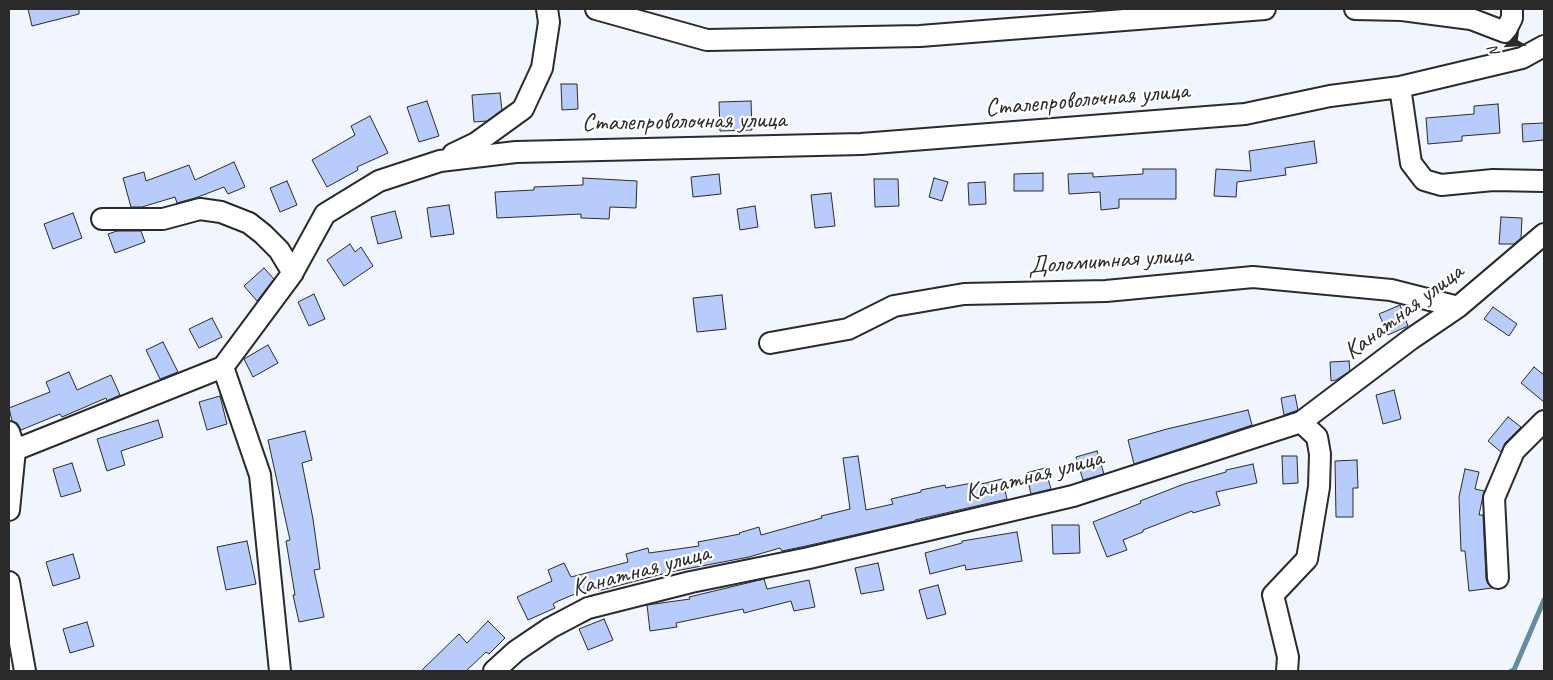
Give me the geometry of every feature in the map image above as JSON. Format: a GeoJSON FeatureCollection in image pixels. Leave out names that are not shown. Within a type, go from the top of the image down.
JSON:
{"type":"FeatureCollection","features":[{"type":"Feature","properties":{"kind":"street"},"geometry":{"type":"LineString","coordinates":[[440,161],[476,144],[523,109],[542,68],[549,22],[547,9]]}},
{"type":"Feature","properties":{"kind":"street"},"geometry":{"type":"LineString","coordinates":[[596,9],[707,40],[920,36],[1265,9]]}},
{"type":"Feature","properties":{"kind":"street"},"geometry":{"type":"LineString","coordinates":[[1355,9],[1402,10],[1470,19],[1505,32],[1512,18],[1512,9]]}},
{"type":"Feature","properties":{"kind":"street","name":"Сталепроволочная улица"},"geometry":{"type":"LineString","coordinates":[[223,367],[293,273],[325,214],[379,181],[440,161],[516,152],[861,144],[1245,114],[1330,96],[1400,87],[1522,58],[1544,46]]}},
{"type":"Feature","properties":{"kind":"street"},"geometry":{"type":"LineString","coordinates":[[1400,87],[1411,163],[1424,180],[1441,185],[1494,180],[1544,181]]}},
{"type":"Feature","properties":{"kind":"street"},"geometry":{"type":"LineString","coordinates":[[102,219],[164,219],[200,209],[221,212],[249,223],[263,234],[279,250],[293,273]]}},
{"type":"Feature","properties":{"kind":"street","name":"Канатная улица"},"geometry":{"type":"LineString","coordinates":[[494,671],[516,651],[550,628],[588,608],[691,582],[809,558],[1073,496],[1301,422],[1411,339],[1458,307],[1544,234]]}},
{"type":"Feature","properties":{"kind":"street","name":"Доломитная улица"},"geometry":{"type":"LineString","coordinates":[[770,343],[848,329],[894,306],[964,294],[1106,290],[1253,277],[1391,290],[1458,307]]}},
{"type":"Feature","properties":{"kind":"street"},"geometry":{"type":"LineString","coordinates":[[9,510],[12,441],[223,367],[260,475],[280,671]]}},
{"type":"Feature","properties":{"kind":"street"},"geometry":{"type":"LineString","coordinates":[[1498,578],[1494,498],[1514,451],[1544,421]]}},
{"type":"Feature","properties":{"kind":"street"},"geometry":{"type":"LineString","coordinates":[[1287,671],[1288,657],[1273,595],[1307,559],[1319,487],[1320,454],[1317,437],[1301,422]]}},
{"type":"Feature","properties":{"kind":"street"},"geometry":{"type":"LineString","coordinates":[[9,582],[24,671]]}},
{"type":"Feature","properties":{"kind":"building"},"geometry":{"type":"Polygon","coordinates":[[[28,9],[79,9],[79,14],[32,26],[28,9]]]}},
{"type":"Feature","properties":{"kind":"building"},"geometry":{"type":"Polygon","coordinates":[[[561,84],[577,84],[578,109],[562,110],[561,84]]]}},
{"type":"Feature","properties":{"kind":"building"},"geometry":{"type":"Polygon","coordinates":[[[500,93],[502,110],[487,121],[474,122],[472,95],[500,93]]]}},
{"type":"Feature","properties":{"kind":"building"},"geometry":{"type":"Polygon","coordinates":[[[427,101],[439,136],[419,142],[407,107],[427,101]]]}},
{"type":"Feature","properties":{"kind":"building"},"geometry":{"type":"Polygon","coordinates":[[[751,101],[752,130],[720,131],[719,102],[751,101]]]}},
{"type":"Feature","properties":{"kind":"building"},"geometry":{"type":"Polygon","coordinates":[[[1498,104],[1500,133],[1462,136],[1462,141],[1428,144],[1426,118],[1474,114],[1474,106],[1498,104]]]}},
{"type":"Feature","properties":{"kind":"building"},"geometry":{"type":"Polygon","coordinates":[[[370,116],[388,153],[357,167],[358,170],[327,187],[312,160],[355,135],[351,126],[370,116]]]}},
{"type":"Feature","properties":{"kind":"building"},"geometry":{"type":"Polygon","coordinates":[[[1544,123],[1544,140],[1523,142],[1522,124],[1544,123]]]}},
{"type":"Feature","properties":{"kind":"building"},"geometry":{"type":"Polygon","coordinates":[[[1314,141],[1317,163],[1285,168],[1286,175],[1237,182],[1236,197],[1214,196],[1216,169],[1251,171],[1249,151],[1314,141]]]}},
{"type":"Feature","properties":{"kind":"building"},"geometry":{"type":"Polygon","coordinates":[[[234,162],[245,187],[228,194],[224,187],[177,203],[175,197],[142,207],[131,207],[123,178],[144,172],[146,181],[189,165],[195,180],[234,162]]]}},
{"type":"Feature","properties":{"kind":"building"},"geometry":{"type":"Polygon","coordinates":[[[1143,169],[1176,169],[1176,199],[1119,199],[1119,208],[1101,210],[1100,192],[1069,194],[1068,174],[1093,173],[1093,177],[1143,174],[1143,169]]]}},
{"type":"Feature","properties":{"kind":"building"},"geometry":{"type":"Polygon","coordinates":[[[1043,173],[1043,191],[1014,191],[1014,174],[1043,173]]]}},
{"type":"Feature","properties":{"kind":"building"},"geometry":{"type":"Polygon","coordinates":[[[719,174],[721,194],[693,197],[691,177],[719,174]]]}},
{"type":"Feature","properties":{"kind":"building"},"geometry":{"type":"Polygon","coordinates":[[[583,178],[637,181],[636,208],[610,207],[609,219],[581,218],[581,214],[497,218],[495,192],[534,190],[534,187],[583,185],[583,178]]]}},
{"type":"Feature","properties":{"kind":"building"},"geometry":{"type":"Polygon","coordinates":[[[934,178],[948,182],[942,201],[929,197],[934,178]]]}},
{"type":"Feature","properties":{"kind":"building"},"geometry":{"type":"Polygon","coordinates":[[[874,179],[898,179],[899,206],[875,207],[874,179]]]}},
{"type":"Feature","properties":{"kind":"building"},"geometry":{"type":"Polygon","coordinates":[[[287,181],[297,205],[280,212],[270,188],[287,181]]]}},
{"type":"Feature","properties":{"kind":"building"},"geometry":{"type":"Polygon","coordinates":[[[985,182],[986,204],[969,205],[968,183],[985,182]]]}},
{"type":"Feature","properties":{"kind":"building"},"geometry":{"type":"Polygon","coordinates":[[[831,193],[835,226],[815,228],[811,195],[831,193]]]}},
{"type":"Feature","properties":{"kind":"building"},"geometry":{"type":"Polygon","coordinates":[[[449,205],[454,234],[431,237],[427,208],[449,205]]]}},
{"type":"Feature","properties":{"kind":"building"},"geometry":{"type":"Polygon","coordinates":[[[755,206],[758,227],[740,230],[737,209],[755,206]]]}},
{"type":"Feature","properties":{"kind":"building"},"geometry":{"type":"Polygon","coordinates":[[[395,211],[402,238],[378,244],[371,217],[395,211]]]}},
{"type":"Feature","properties":{"kind":"building"},"geometry":{"type":"Polygon","coordinates":[[[73,213],[82,238],[53,249],[44,224],[73,213]]]}},
{"type":"Feature","properties":{"kind":"building"},"geometry":{"type":"Polygon","coordinates":[[[1501,217],[1522,218],[1521,238],[1514,244],[1499,244],[1501,217]]]}},
{"type":"Feature","properties":{"kind":"building"},"geometry":{"type":"Polygon","coordinates":[[[117,231],[141,231],[145,242],[115,253],[108,234],[117,231]]]}},
{"type":"Feature","properties":{"kind":"building"},"geometry":{"type":"Polygon","coordinates":[[[350,244],[355,252],[361,247],[373,266],[344,286],[327,260],[350,244]]]}},
{"type":"Feature","properties":{"kind":"building"},"geometry":{"type":"Polygon","coordinates":[[[264,268],[274,279],[257,301],[244,286],[264,268]]]}},
{"type":"Feature","properties":{"kind":"building"},"geometry":{"type":"Polygon","coordinates":[[[314,294],[325,319],[309,326],[298,302],[314,294]]]}},
{"type":"Feature","properties":{"kind":"building"},"geometry":{"type":"Polygon","coordinates":[[[722,295],[726,329],[697,332],[693,298],[722,295]]]}},
{"type":"Feature","properties":{"kind":"building"},"geometry":{"type":"Polygon","coordinates":[[[1400,305],[1408,326],[1388,335],[1379,314],[1400,305]]]}},
{"type":"Feature","properties":{"kind":"building"},"geometry":{"type":"Polygon","coordinates":[[[1493,307],[1517,324],[1509,336],[1484,319],[1493,307]]]}},
{"type":"Feature","properties":{"kind":"building"},"geometry":{"type":"Polygon","coordinates":[[[212,318],[222,337],[199,348],[189,329],[212,318]]]}},
{"type":"Feature","properties":{"kind":"building"},"geometry":{"type":"Polygon","coordinates":[[[163,342],[178,372],[160,379],[146,350],[163,342]]]}},
{"type":"Feature","properties":{"kind":"building"},"geometry":{"type":"Polygon","coordinates":[[[268,345],[278,363],[253,377],[244,359],[268,345]]]}},
{"type":"Feature","properties":{"kind":"building"},"geometry":{"type":"Polygon","coordinates":[[[1349,361],[1350,371],[1331,381],[1330,362],[1349,361]]]}},
{"type":"Feature","properties":{"kind":"building"},"geometry":{"type":"Polygon","coordinates":[[[1534,367],[1544,375],[1544,402],[1521,383],[1534,367]]]}},
{"type":"Feature","properties":{"kind":"building"},"geometry":{"type":"Polygon","coordinates":[[[69,372],[77,390],[111,375],[120,395],[107,401],[106,398],[62,417],[60,414],[21,430],[17,423],[12,421],[9,408],[50,392],[46,382],[69,372]]]}},
{"type":"Feature","properties":{"kind":"building"},"geometry":{"type":"Polygon","coordinates":[[[1394,390],[1401,419],[1383,424],[1376,395],[1394,390]]]}},
{"type":"Feature","properties":{"kind":"building"},"geometry":{"type":"Polygon","coordinates":[[[1295,395],[1298,410],[1284,415],[1281,398],[1295,395]]]}},
{"type":"Feature","properties":{"kind":"building"},"geometry":{"type":"Polygon","coordinates":[[[220,396],[227,424],[207,430],[199,402],[220,396]]]}},
{"type":"Feature","properties":{"kind":"building"},"geometry":{"type":"Polygon","coordinates":[[[1248,410],[1252,425],[1134,464],[1128,440],[1248,410]]]}},
{"type":"Feature","properties":{"kind":"building"},"geometry":{"type":"Polygon","coordinates":[[[1508,417],[1521,427],[1505,443],[1501,452],[1488,441],[1508,417]]]}},
{"type":"Feature","properties":{"kind":"building"},"geometry":{"type":"Polygon","coordinates":[[[158,420],[163,437],[121,451],[125,465],[107,471],[97,439],[158,420]]]}},
{"type":"Feature","properties":{"kind":"building"},"geometry":{"type":"Polygon","coordinates":[[[305,431],[312,460],[302,463],[320,569],[314,570],[324,617],[299,622],[293,595],[295,595],[286,541],[290,540],[268,440],[305,431]]]}},
{"type":"Feature","properties":{"kind":"building"},"geometry":{"type":"Polygon","coordinates":[[[1097,451],[1104,474],[1083,480],[1076,457],[1097,451]]]}},
{"type":"Feature","properties":{"kind":"building"},"geometry":{"type":"Polygon","coordinates":[[[858,456],[866,510],[893,504],[891,499],[921,492],[921,490],[945,485],[946,488],[972,483],[973,486],[1002,479],[1007,499],[806,546],[782,551],[780,548],[749,557],[670,572],[598,591],[596,585],[556,602],[553,604],[555,608],[528,620],[517,597],[552,581],[548,570],[564,563],[571,577],[628,562],[626,554],[648,548],[649,553],[699,546],[698,542],[740,534],[759,527],[761,535],[850,509],[843,458],[858,456]]]}},
{"type":"Feature","properties":{"kind":"building"},"geometry":{"type":"Polygon","coordinates":[[[1282,456],[1297,456],[1298,483],[1283,484],[1282,456]]]}},
{"type":"Feature","properties":{"kind":"building"},"geometry":{"type":"Polygon","coordinates":[[[1357,460],[1358,488],[1353,488],[1353,517],[1336,517],[1335,461],[1357,460]]]}},
{"type":"Feature","properties":{"kind":"building"},"geometry":{"type":"Polygon","coordinates":[[[72,463],[81,491],[61,497],[53,469],[72,463]]]}},
{"type":"Feature","properties":{"kind":"building"},"geometry":{"type":"Polygon","coordinates":[[[1253,464],[1257,483],[1216,492],[1220,505],[1193,513],[1192,511],[1143,530],[1143,532],[1123,540],[1127,550],[1107,557],[1093,522],[1184,484],[1226,472],[1226,470],[1253,464]]]}},
{"type":"Feature","properties":{"kind":"building"},"geometry":{"type":"Polygon","coordinates":[[[1045,468],[1051,489],[1031,494],[1026,473],[1045,468]]]}},
{"type":"Feature","properties":{"kind":"building"},"geometry":{"type":"Polygon","coordinates":[[[1465,469],[1479,472],[1475,489],[1484,491],[1479,515],[1483,515],[1486,579],[1492,588],[1469,591],[1465,551],[1461,551],[1459,497],[1465,469]]]}},
{"type":"Feature","properties":{"kind":"building"},"geometry":{"type":"Polygon","coordinates":[[[1052,525],[1079,525],[1080,553],[1053,554],[1052,525]]]}},
{"type":"Feature","properties":{"kind":"building"},"geometry":{"type":"Polygon","coordinates":[[[1017,532],[1022,561],[966,570],[965,565],[930,574],[925,553],[962,543],[962,541],[1017,532]]]}},
{"type":"Feature","properties":{"kind":"building"},"geometry":{"type":"Polygon","coordinates":[[[247,541],[256,584],[226,590],[217,547],[247,541]]]}},
{"type":"Feature","properties":{"kind":"building"},"geometry":{"type":"Polygon","coordinates":[[[73,554],[80,578],[53,586],[46,562],[73,554]]]}},
{"type":"Feature","properties":{"kind":"building"},"geometry":{"type":"Polygon","coordinates":[[[878,563],[884,590],[861,594],[855,568],[878,563]]]}},
{"type":"Feature","properties":{"kind":"building"},"geometry":{"type":"Polygon","coordinates":[[[764,579],[767,589],[809,580],[815,607],[794,611],[791,601],[744,613],[743,609],[676,623],[677,627],[650,631],[647,605],[690,599],[689,597],[764,579]]]}},
{"type":"Feature","properties":{"kind":"building"},"geometry":{"type":"Polygon","coordinates":[[[938,585],[946,614],[927,619],[919,590],[938,585]]]}},
{"type":"Feature","properties":{"kind":"building"},"geometry":{"type":"Polygon","coordinates":[[[604,619],[613,640],[588,650],[579,629],[604,619]]]}},
{"type":"Feature","properties":{"kind":"building"},"geometry":{"type":"Polygon","coordinates":[[[488,621],[505,638],[489,654],[486,652],[466,671],[421,671],[459,634],[467,643],[488,621]]]}},
{"type":"Feature","properties":{"kind":"building"},"geometry":{"type":"Polygon","coordinates":[[[87,622],[94,646],[70,653],[63,629],[87,622]]]}},
{"type":"Feature","properties":{"kind":"waterway"},"geometry":{"type":"LineString","coordinates":[[1511,671],[1514,670],[1544,600]]}}]}
